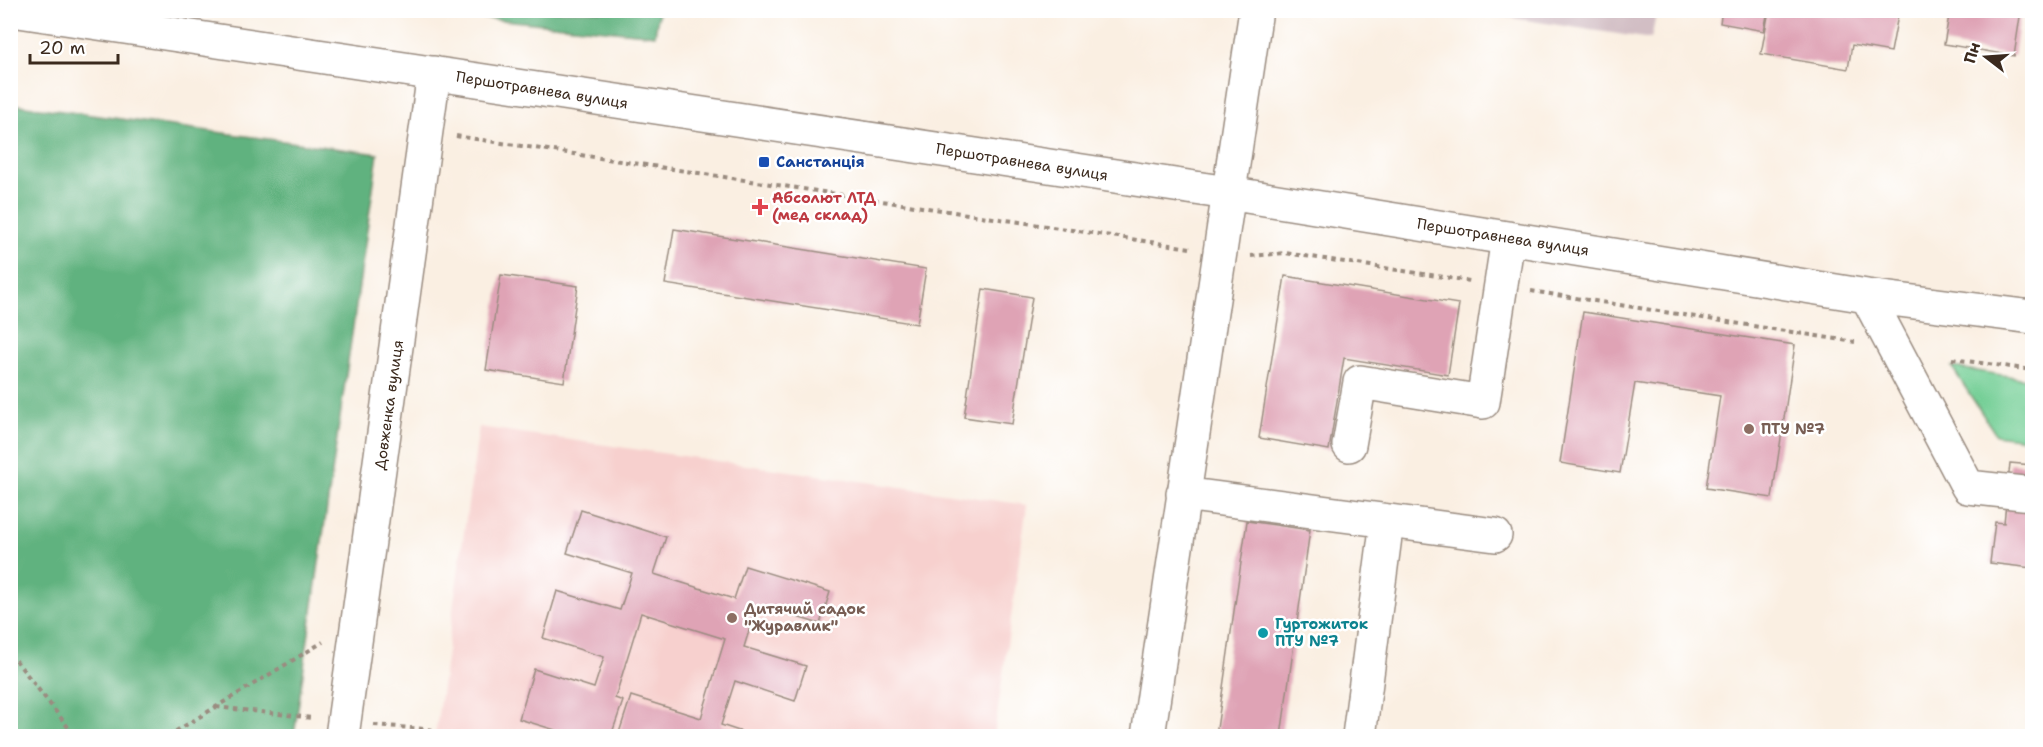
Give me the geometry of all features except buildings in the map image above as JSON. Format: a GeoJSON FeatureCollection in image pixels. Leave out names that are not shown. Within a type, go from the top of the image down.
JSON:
{"type":"FeatureCollection","features":[{"type":"Feature","properties":{"kind":"street","name":"Першотравнева вулиця"},"geometry":{"type":"LineString","coordinates":[[12,10],[1228,193],[1866,296],[2032,318]]}},
{"type":"Feature","properties":{"kind":"street"},"geometry":{"type":"LineString","coordinates":[[1148,736],[1256,10]]}},
{"type":"Feature","properties":{"kind":"street","name":"Довженка вулиця"},"geometry":{"type":"LineString","coordinates":[[342,736],[434,73]]}},
{"type":"Feature","properties":{"kind":"street"},"geometry":{"type":"LineString","coordinates":[[1349,445],[1360,382],[1483,402],[1508,238]]}},
{"type":"Feature","properties":{"kind":"street"},"geometry":{"type":"LineString","coordinates":[[1866,296],[1968,486],[2032,494]]}},
{"type":"Feature","properties":{"kind":"street"},"geometry":{"type":"LineString","coordinates":[[1183,494],[1496,536]]}},
{"type":"Feature","properties":{"kind":"street"},"geometry":{"type":"LineString","coordinates":[[1359,736],[1387,521]]}},
{"type":"Feature","properties":{"kind":"path"},"geometry":{"type":"LineString","coordinates":[[456,136],[1200,250]]}},
{"type":"Feature","properties":{"kind":"path"},"geometry":{"type":"LineString","coordinates":[[1248,257],[1285,253],[1479,283]]}},
{"type":"Feature","properties":{"kind":"path"},"geometry":{"type":"LineString","coordinates":[[1524,290],[1855,342]]}},
{"type":"Feature","properties":{"kind":"path"},"geometry":{"type":"LineString","coordinates":[[1953,359],[2032,370]]}},
{"type":"Feature","properties":{"kind":"path"},"geometry":{"type":"LineString","coordinates":[[168,736],[359,620]]}},
{"type":"Feature","properties":{"kind":"path"},"geometry":{"type":"LineString","coordinates":[[10,653],[75,736]]}},
{"type":"Feature","properties":{"kind":"shaded area"},"geometry":{"type":"Polygon","coordinates":[[[1657,10],[1651,39],[1466,11],[1657,10]]]}},
{"type":"Feature","properties":{"kind":"shaded area","name":"Дитячий садок \"Журавлик\""},"geometry":{"type":"Polygon","coordinates":[[[479,427],[1027,505],[994,736],[435,736],[479,427]]]}},
{"type":"Feature","properties":{"kind":"green space"},"geometry":{"type":"Polygon","coordinates":[[[409,11],[659,11],[655,35],[409,11]]]}},
{"type":"Feature","properties":{"kind":"green space"},"geometry":{"type":"Polygon","coordinates":[[[11,104],[378,154],[294,736],[11,736],[11,104]]]}},
{"type":"Feature","properties":{"kind":"green space"},"geometry":{"type":"Polygon","coordinates":[[[1952,367],[2032,380],[2032,440],[1996,435],[1952,367]]]}},
{"type":"Feature","properties":{"kind":"place","name":"Санстанція"},"geometry":{"type":"Point","coordinates":[764,162]}},
{"type":"Feature","properties":{"kind":"place","name":"Абсолют ЛТД (мед склад)"},"geometry":{"type":"Point","coordinates":[760,207]}},
{"type":"Feature","properties":{"kind":"place","name":"ПТУ №7"},"geometry":{"type":"Point","coordinates":[1749,429]}},
{"type":"Feature","properties":{"kind":"place","name":"Дитячий садок \"Журавлик\""},"geometry":{"type":"Point","coordinates":[732,618]}},
{"type":"Feature","properties":{"kind":"place","name":"Гуртожиток ПТУ №7"},"geometry":{"type":"Point","coordinates":[1263,633]}}]}
